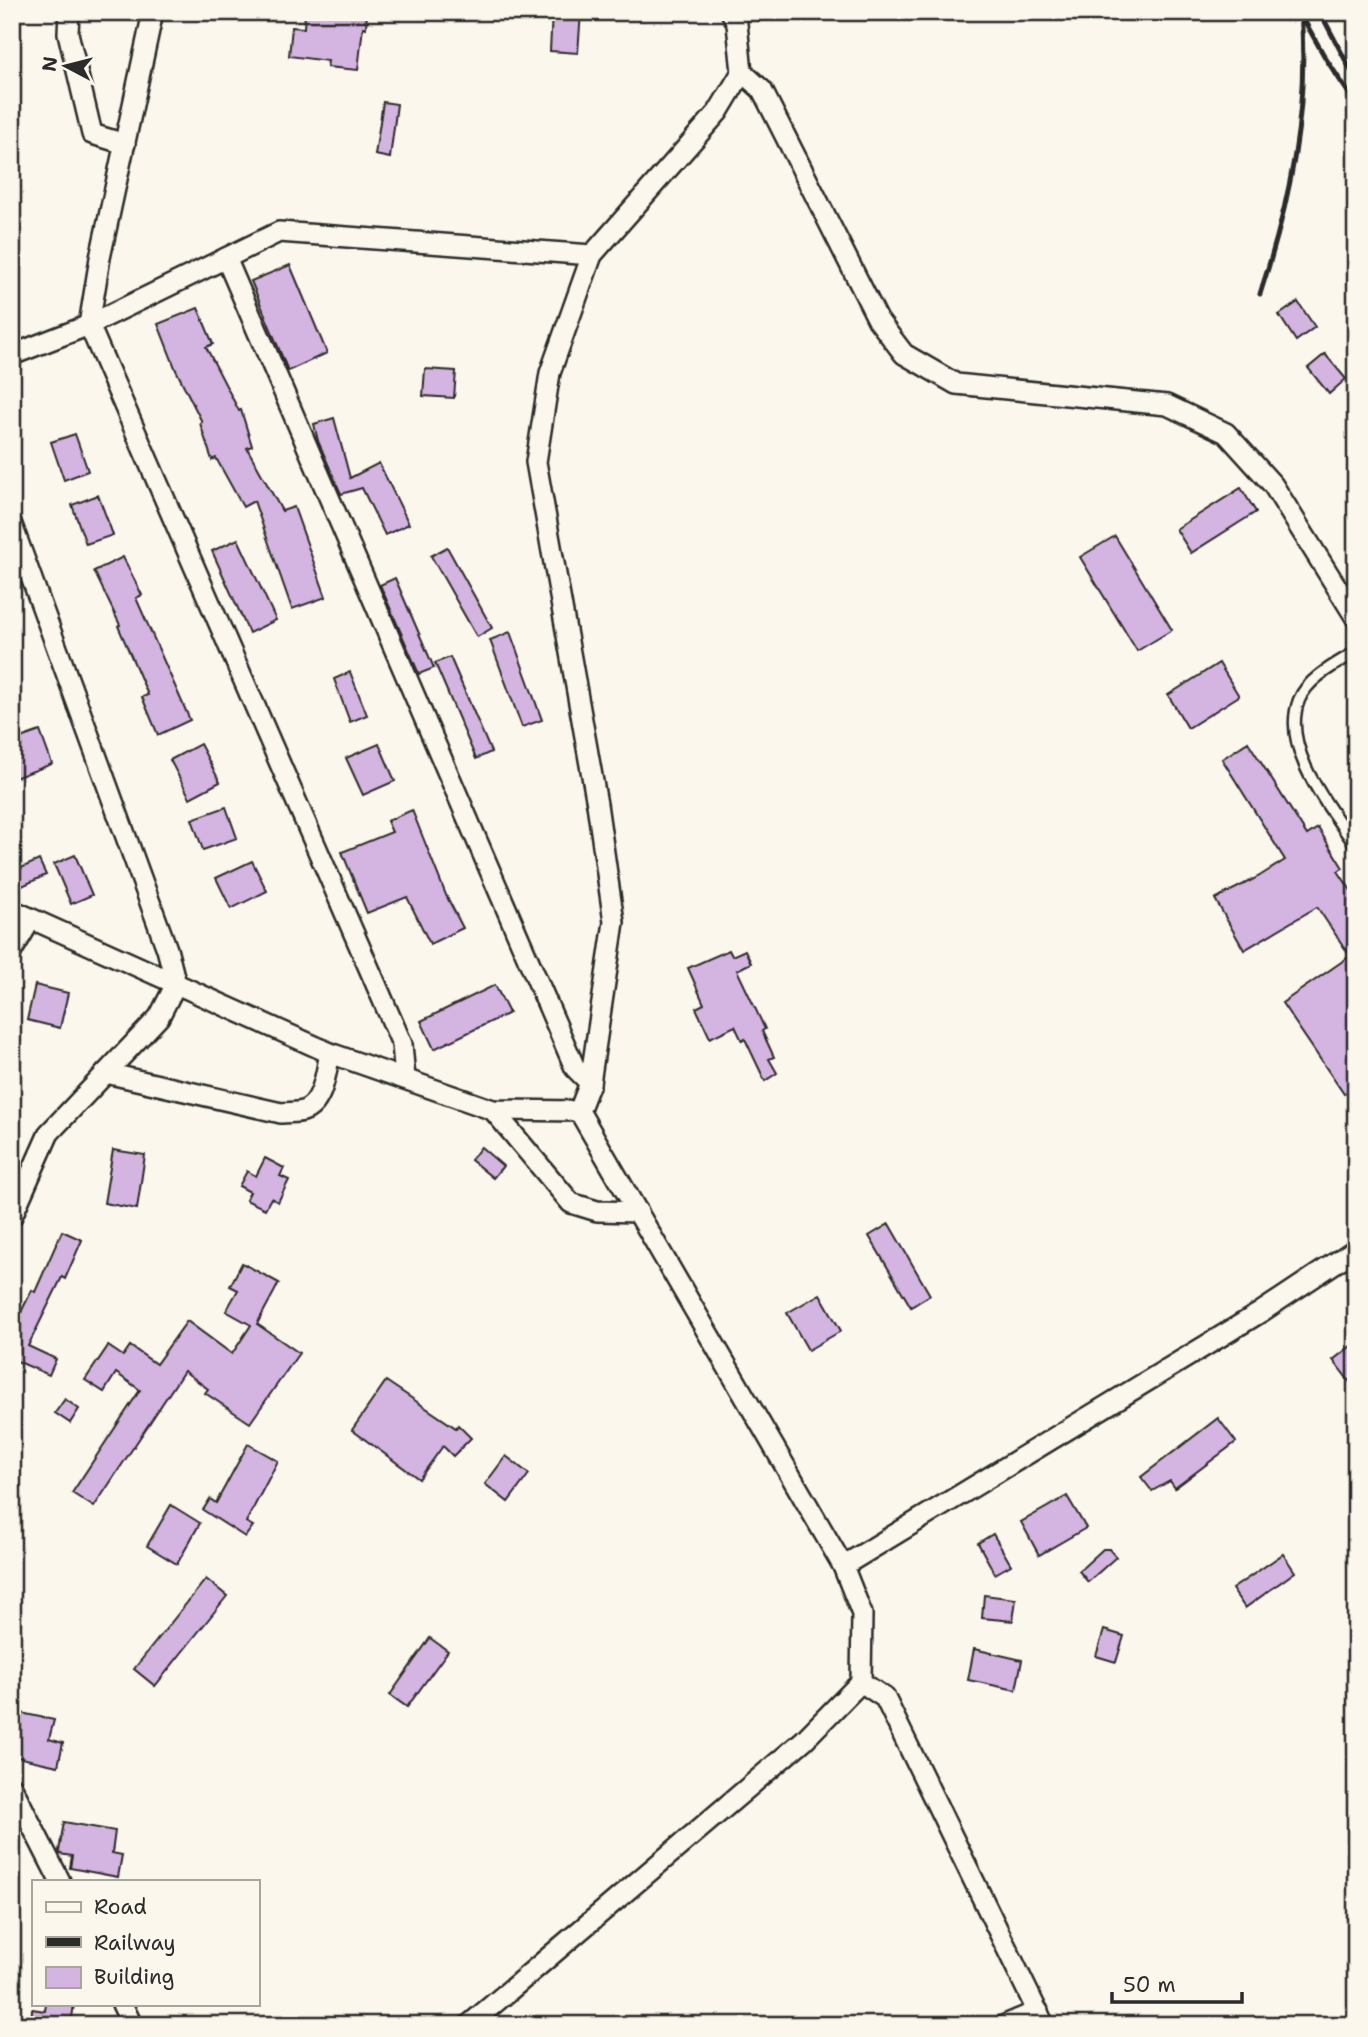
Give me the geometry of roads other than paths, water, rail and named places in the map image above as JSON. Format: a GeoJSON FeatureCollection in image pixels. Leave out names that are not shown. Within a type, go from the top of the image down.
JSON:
{"type":"FeatureCollection","features":[{"type":"Feature","properties":{"kind":"street"},"geometry":{"type":"LineString","coordinates":[[69,12],[68,33],[92,134],[125,144]]}},
{"type":"Feature","properties":{"kind":"street"},"geometry":{"type":"LineString","coordinates":[[153,12],[100,258],[89,325],[402,1044],[405,1078]]}},
{"type":"Feature","properties":{"kind":"street"},"geometry":{"type":"LineString","coordinates":[[579,1111],[590,1083],[614,922],[597,804],[536,462],[550,373],[592,255],[718,112],[742,72],[737,24],[731,12]]}},
{"type":"Feature","properties":{"kind":"street"},"geometry":{"type":"LineString","coordinates":[[742,72],[762,90],[878,320],[904,355],[956,384],[1167,405],[1226,433],[1273,485],[1356,618]]}},
{"type":"Feature","properties":{"kind":"street"},"geometry":{"type":"LineString","coordinates":[[12,355],[89,325],[279,232],[592,255]]}},
{"type":"Feature","properties":{"kind":"street"},"geometry":{"type":"LineString","coordinates":[[226,258],[575,1068],[590,1083]]}},
{"type":"Feature","properties":{"kind":"street"},"geometry":{"type":"LineString","coordinates":[[12,525],[167,948],[176,984],[159,1017],[49,1133],[12,1216]]}},
{"type":"Feature","properties":{"kind":"street"},"geometry":{"type":"LineString","coordinates":[[12,910],[330,1053],[492,1110],[579,1111]]}},
{"type":"Feature","properties":{"kind":"street"},"geometry":{"type":"LineString","coordinates":[[12,951],[32,919]]}},
{"type":"Feature","properties":{"kind":"street"},"geometry":{"type":"LineString","coordinates":[[107,1073],[281,1112],[303,1112],[312,1106],[320,1093],[330,1053]]}},
{"type":"Feature","properties":{"kind":"street"},"geometry":{"type":"LineString","coordinates":[[492,1110],[571,1203],[597,1211],[638,1212]]}},
{"type":"Feature","properties":{"kind":"street"},"geometry":{"type":"LineString","coordinates":[[469,2025],[804,1740],[861,1682],[862,1614],[844,1566],[579,1111]]}},
{"type":"Feature","properties":{"kind":"street"},"geometry":{"type":"LineString","coordinates":[[844,1566],[1261,1312],[1356,1249]]}},
{"type":"Feature","properties":{"kind":"street"},"geometry":{"type":"LineString","coordinates":[[861,1682],[885,1698],[1041,2018],[1005,2025]]}},
{"type":"Feature","properties":{"kind":"street"},"geometry":{"type":"LineString","coordinates":[[12,1787],[59,1880]]}},
{"type":"Feature","properties":{"kind":"street"},"geometry":{"type":"LineString","coordinates":[[123,2006],[132,2025]]}},
{"type":"Feature","properties":{"kind":"lane"},"geometry":{"type":"LineString","coordinates":[[1356,652],[1322,672],[1300,700],[1294,730],[1300,755],[1322,796],[1356,846]]}},
{"type":"Feature","properties":{"kind":"railway"},"geometry":{"type":"LineString","coordinates":[[1260,294],[1280,225],[1295,155],[1302,84],[1301,12]]}},
{"type":"Feature","properties":{"kind":"railway"},"geometry":{"type":"LineString","coordinates":[[1320,12],[1356,80]]}},
{"type":"Feature","properties":{"kind":"railway"},"geometry":{"type":"LineString","coordinates":[[1304,20],[1356,104]]}}]}
